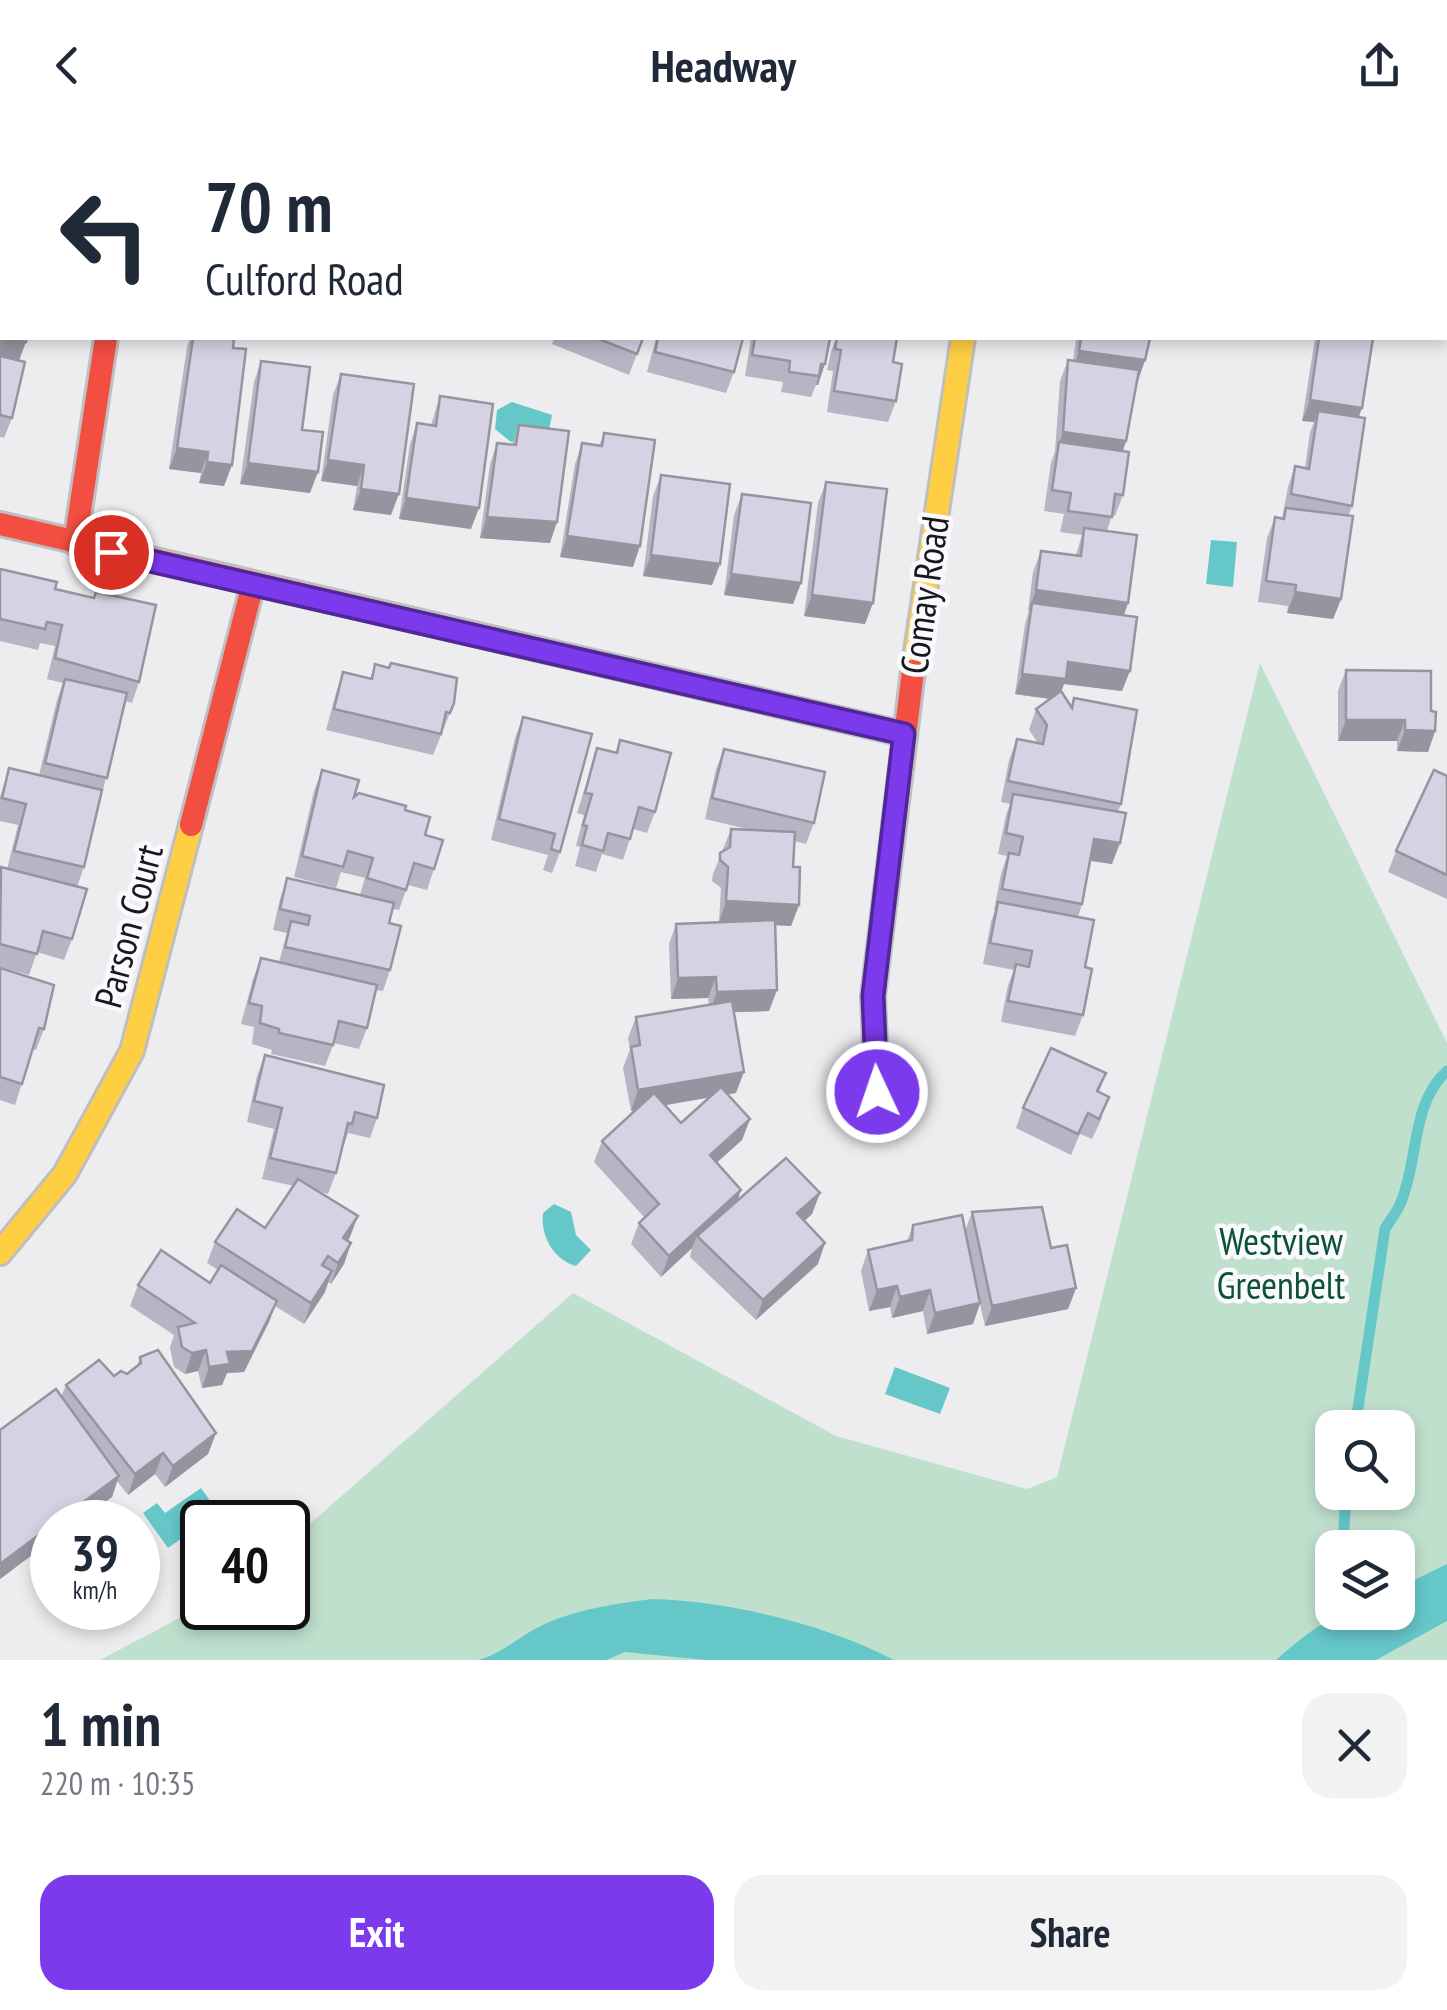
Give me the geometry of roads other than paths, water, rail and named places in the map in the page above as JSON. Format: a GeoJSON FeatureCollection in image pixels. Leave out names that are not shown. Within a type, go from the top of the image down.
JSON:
{"type":"FeatureCollection","features":[{"type":"Feature","properties":{"kind":"street"},"geometry":{"type":"LineString","coordinates":[[75,543],[106,340]]}},
{"type":"Feature","properties":{"kind":"street","name":"Comay Road"},"geometry":{"type":"LineString","coordinates":[[877,1092],[873,996],[904,734],[963,340]]}},
{"type":"Feature","properties":{"kind":"street"},"geometry":{"type":"LineString","coordinates":[[0,524],[904,734]]}},
{"type":"Feature","properties":{"kind":"street","name":"Parson Court"},"geometry":{"type":"LineString","coordinates":[[0,1253],[65,1174],[132,1051],[254,584]]}},
{"type":"Feature","properties":{"kind":"water"},"geometry":{"type":"Polygon","coordinates":[[[512,402],[552,415],[548,435],[511,442],[495,429],[497,410],[512,402]]]}},
{"type":"Feature","properties":{"kind":"water"},"geometry":{"type":"Polygon","coordinates":[[[1211,540],[1237,542],[1233,587],[1206,584],[1211,540]]]}},
{"type":"Feature","properties":{"kind":"water"},"geometry":{"type":"Polygon","coordinates":[[[554,1204],[571,1212],[576,1235],[591,1250],[576,1266],[555,1253],[546,1238],[543,1213],[554,1204]]]}},
{"type":"Feature","properties":{"kind":"water"},"geometry":{"type":"Polygon","coordinates":[[[895,1367],[950,1388],[940,1414],[885,1394],[895,1367]]]}},
{"type":"Feature","properties":{"kind":"water"},"geometry":{"type":"Polygon","coordinates":[[[201,1488],[210,1500],[184,1500],[201,1488]]]}},
{"type":"Feature","properties":{"kind":"water"},"geometry":{"type":"Polygon","coordinates":[[[180,1503],[180,1539],[168,1548],[160,1537],[160,1507],[165,1513],[180,1503]]]}},
{"type":"Feature","properties":{"kind":"water"},"geometry":{"type":"Polygon","coordinates":[[[1447,1564],[1447,1621],[1376,1660],[1276,1660],[1315,1629],[1415,1630],[1415,1580],[1447,1564]]]}},
{"type":"Feature","properties":{"kind":"water"},"geometry":{"type":"Polygon","coordinates":[[[652,1599],[713,1604],[776,1617],[838,1636],[894,1660],[705,1660],[625,1652],[606,1660],[478,1660],[535,1629],[577,1612],[652,1599]]]}},
{"type":"Feature","properties":{"kind":"waterway"},"geometry":{"type":"LineString","coordinates":[[1358,1410],[1385,1229],[1407,1185],[1427,1099],[1447,1071]]}},
{"type":"Feature","properties":{"kind":"waterway"},"geometry":{"type":"LineString","coordinates":[[1344,1530],[1345,1510]]}},
{"type":"Feature","properties":{"kind":"park label","name":"Westview Greenbelt"},"geometry":{"type":"Point","coordinates":[1281,1264]}}]}
